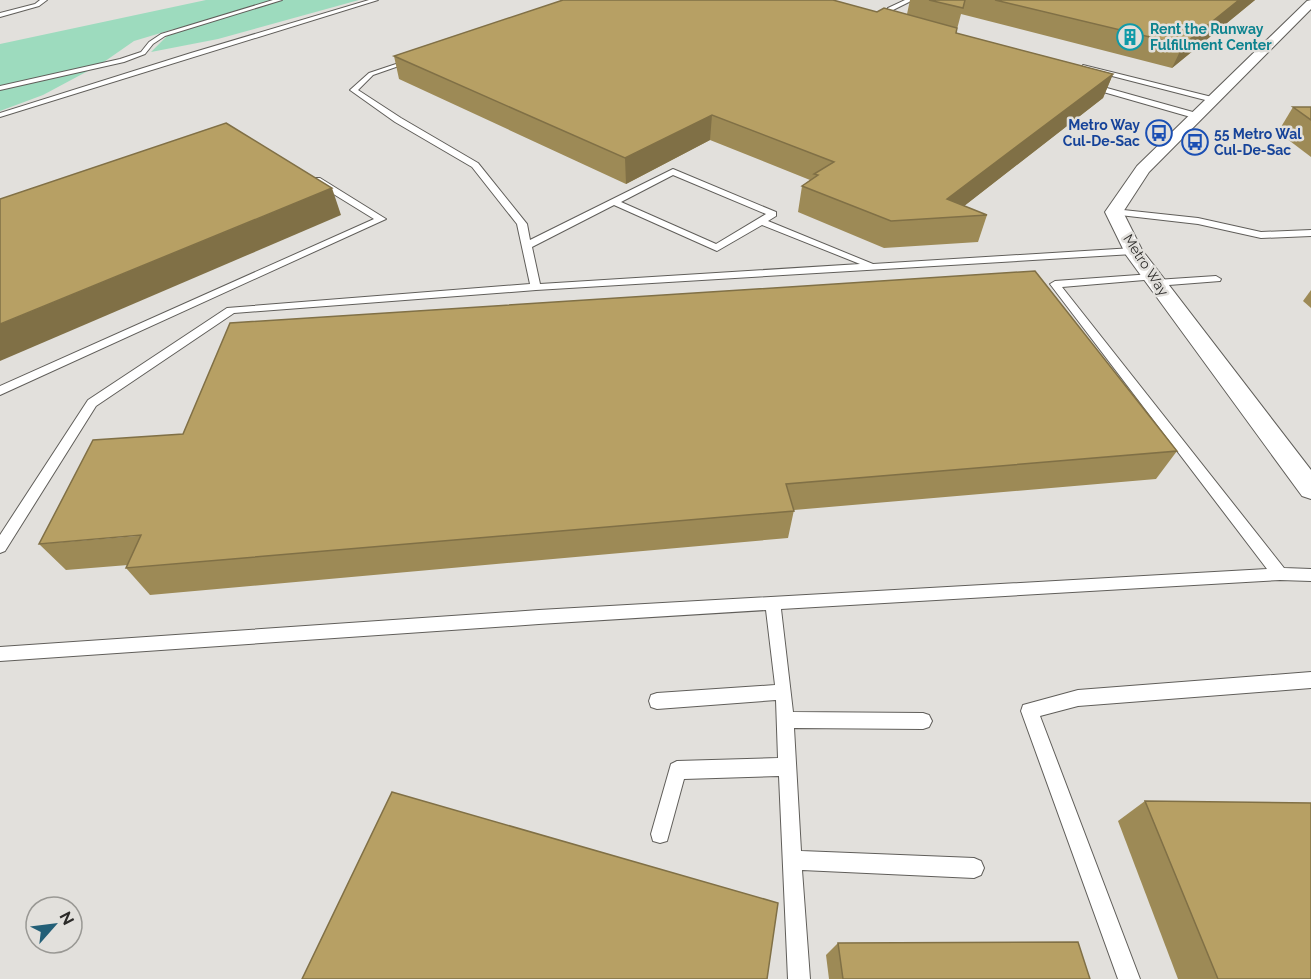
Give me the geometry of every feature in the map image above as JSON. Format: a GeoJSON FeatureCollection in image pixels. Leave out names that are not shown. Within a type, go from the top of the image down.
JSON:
{"type":"FeatureCollection","features":[{"type":"Feature","properties":{"kind":"street"},"geometry":{"type":"LineString","coordinates":[[1114,212],[1143,169],[1310,1]]}},
{"type":"Feature","properties":{"kind":"street","name":"Metro Way"},"geometry":{"type":"LineString","coordinates":[[1114,212],[1133,251],[1311,489]]}},
{"type":"Feature","properties":{"kind":"lane"},"geometry":{"type":"LineString","coordinates":[[0,15],[37,5],[44,0]]}},
{"type":"Feature","properties":{"kind":"lane"},"geometry":{"type":"LineString","coordinates":[[0,88],[122,61],[143,53],[151,43],[163,35],[279,0]]}},
{"type":"Feature","properties":{"kind":"lane"},"geometry":{"type":"LineString","coordinates":[[0,115],[375,0]]}},
{"type":"Feature","properties":{"kind":"lane"},"geometry":{"type":"LineString","coordinates":[[910,0],[890,9],[890,14],[915,23]]}},
{"type":"Feature","properties":{"kind":"lane"},"geometry":{"type":"LineString","coordinates":[[426,56],[371,74],[354,90],[398,120],[475,165],[522,224],[536,287]]}},
{"type":"Feature","properties":{"kind":"lane"},"geometry":{"type":"LineString","coordinates":[[1076,65],[1213,100]]}},
{"type":"Feature","properties":{"kind":"lane"},"geometry":{"type":"LineString","coordinates":[[1082,83],[1197,116]]}},
{"type":"Feature","properties":{"kind":"lane"},"geometry":{"type":"LineString","coordinates":[[527,246],[673,172],[773,214],[717,248],[614,202]]}},
{"type":"Feature","properties":{"kind":"lane"},"geometry":{"type":"LineString","coordinates":[[0,391],[381,219],[313,177]]}},
{"type":"Feature","properties":{"kind":"lane"},"geometry":{"type":"LineString","coordinates":[[1114,212],[1198,221],[1261,235],[1311,233]]}},
{"type":"Feature","properties":{"kind":"lane"},"geometry":{"type":"LineString","coordinates":[[761,221],[871,266]]}},
{"type":"Feature","properties":{"kind":"lane"},"geometry":{"type":"LineString","coordinates":[[0,547],[92,402],[231,310],[536,287],[1133,251]]}},
{"type":"Feature","properties":{"kind":"lane"},"geometry":{"type":"LineString","coordinates":[[1216,279],[1055,284],[1280,574]]}},
{"type":"Feature","properties":{"kind":"lane"},"geometry":{"type":"LineString","coordinates":[[213,295],[231,310]]}},
{"type":"Feature","properties":{"kind":"lane"},"geometry":{"type":"LineString","coordinates":[[0,654],[288,633],[773,603],[1280,574],[1311,575]]}},
{"type":"Feature","properties":{"kind":"lane"},"geometry":{"type":"LineString","coordinates":[[773,603],[784,692],[800,979]]}},
{"type":"Feature","properties":{"kind":"lane"},"geometry":{"type":"LineString","coordinates":[[1129,979],[1029,711],[1078,698],[1311,680]]}},
{"type":"Feature","properties":{"kind":"lane"},"geometry":{"type":"LineString","coordinates":[[657,701],[784,692]]}},
{"type":"Feature","properties":{"kind":"lane"},"geometry":{"type":"LineString","coordinates":[[785,720],[924,721]]}},
{"type":"Feature","properties":{"kind":"lane"},"geometry":{"type":"LineString","coordinates":[[660,834],[677,770],[789,767]]}},
{"type":"Feature","properties":{"kind":"lane"},"geometry":{"type":"LineString","coordinates":[[792,860],[974,868]]}},
{"type":"Feature","properties":{"kind":"green space"},"geometry":{"type":"Polygon","coordinates":[[[206,0],[359,0],[218,39],[151,52],[174,29],[134,41],[101,64],[43,95],[0,111],[0,44],[206,0]]]}},
{"type":"Feature","properties":{"kind":"building"},"geometry":{"type":"Polygon","coordinates":[[[563,0],[833,0],[877,12],[884,8],[957,28],[956,33],[1113,74],[947,199],[987,215],[891,221],[802,186],[818,175],[814,174],[834,162],[712,115],[625,158],[394,56],[563,0]]]}},
{"type":"Feature","properties":{"kind":"building"},"geometry":{"type":"Polygon","coordinates":[[[929,0],[965,0],[963,8],[929,0]]]}},
{"type":"Feature","properties":{"kind":"building"},"geometry":{"type":"Polygon","coordinates":[[[995,0],[1239,0],[1183,45],[995,0]]]}},
{"type":"Feature","properties":{"kind":"building"},"geometry":{"type":"Polygon","coordinates":[[[1293,107],[1311,107],[1311,120],[1293,107]]]}},
{"type":"Feature","properties":{"kind":"building"},"geometry":{"type":"Polygon","coordinates":[[[226,123],[332,188],[0,324],[0,199],[226,123]]]}},
{"type":"Feature","properties":{"kind":"building"},"geometry":{"type":"Polygon","coordinates":[[[1035,271],[1177,451],[786,484],[794,511],[126,568],[141,535],[39,544],[93,440],[183,434],[230,323],[1035,271]]]}},
{"type":"Feature","properties":{"kind":"building"},"geometry":{"type":"Polygon","coordinates":[[[392,792],[778,903],[767,979],[302,979],[392,792]]]}},
{"type":"Feature","properties":{"kind":"building"},"geometry":{"type":"Polygon","coordinates":[[[1145,801],[1311,803],[1311,979],[1218,979],[1145,801]]]}},
{"type":"Feature","properties":{"kind":"building"},"geometry":{"type":"Polygon","coordinates":[[[1078,942],[1090,979],[843,979],[838,943],[1078,942]]]}},
{"type":"Feature","properties":{"kind":"place","name":"Rent the Runway Fulfillment Center"},"geometry":{"type":"Point","coordinates":[1130,37]}},
{"type":"Feature","properties":{"kind":"place","name":"Metro Way Cul-De-Sac"},"geometry":{"type":"Point","coordinates":[1159,133]}},
{"type":"Feature","properties":{"kind":"place","name":"55 Metro Wal Cul-De-Sac"},"geometry":{"type":"Point","coordinates":[1195,142]}}]}
